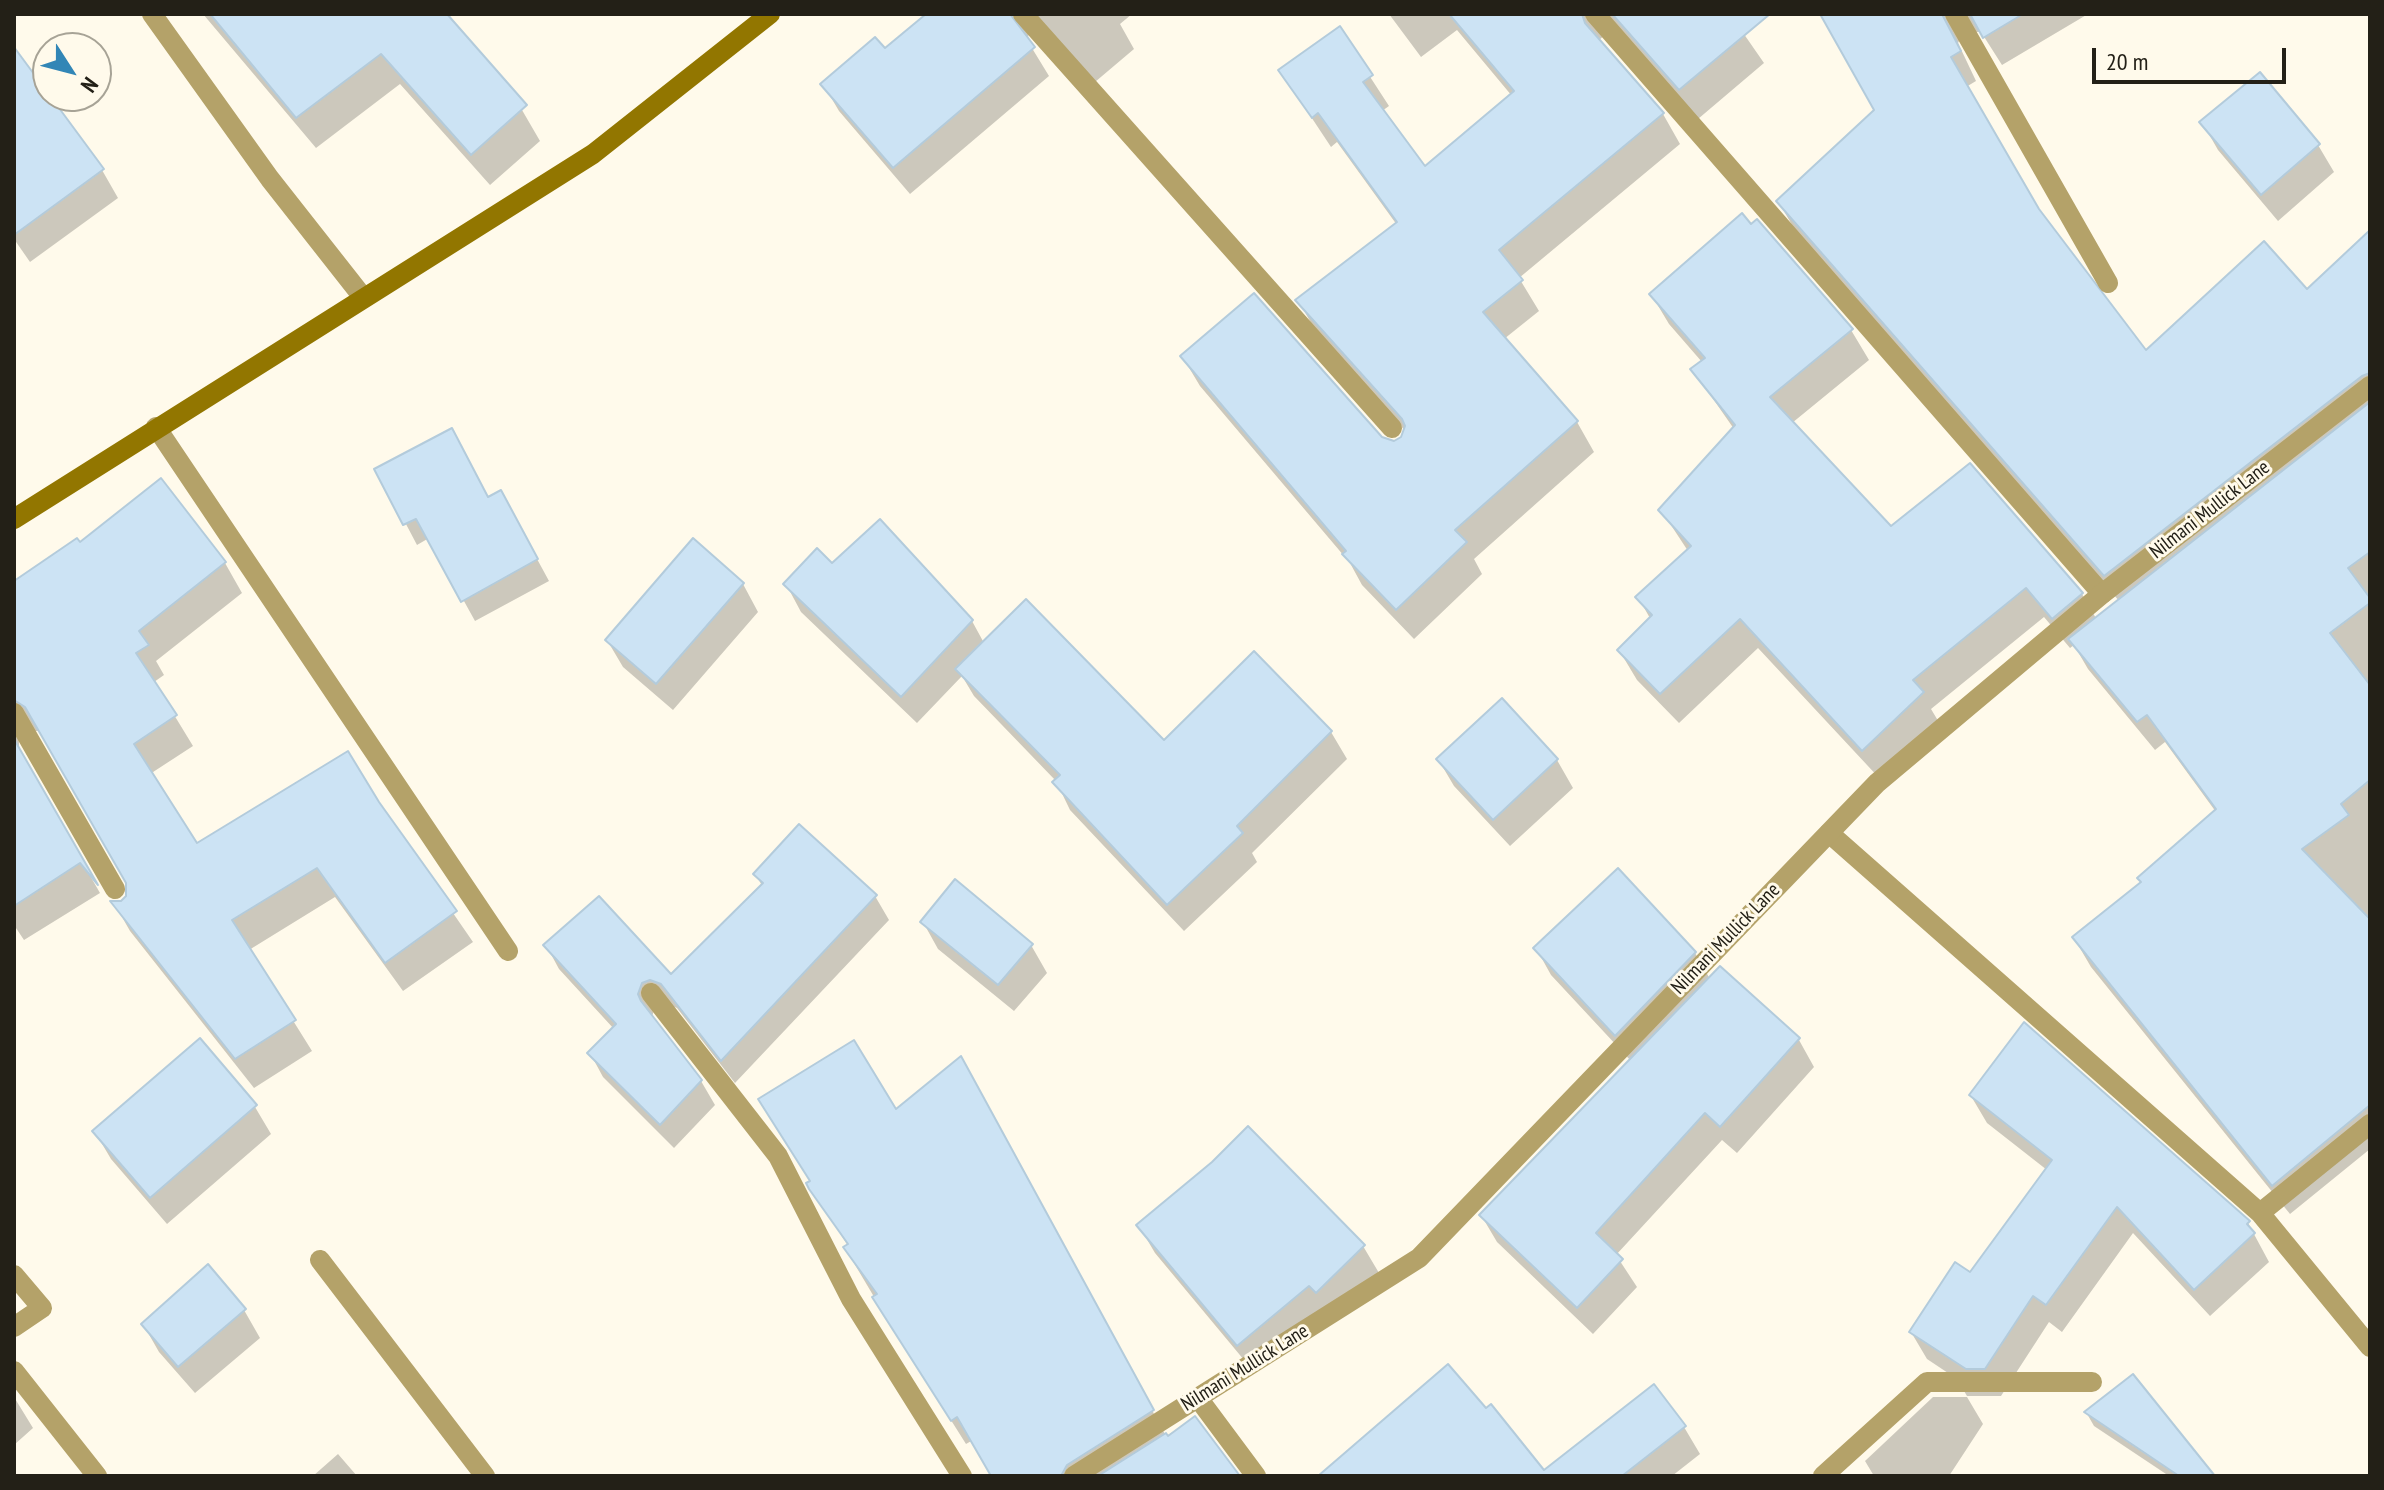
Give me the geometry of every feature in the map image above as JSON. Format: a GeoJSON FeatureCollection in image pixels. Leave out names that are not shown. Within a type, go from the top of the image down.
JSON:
{"type":"FeatureCollection","features":[{"type":"Feature","properties":{"kind":"main road"},"geometry":{"type":"LineString","coordinates":[[14,519],[362,296],[593,154],[770,14]]}},
{"type":"Feature","properties":{"kind":"street"},"geometry":{"type":"LineString","coordinates":[[152,14],[270,179],[362,296]]}},
{"type":"Feature","properties":{"kind":"street"},"geometry":{"type":"LineString","coordinates":[[1023,14],[1392,428]]}},
{"type":"Feature","properties":{"kind":"street"},"geometry":{"type":"LineString","coordinates":[[1595,14],[2102,594]]}},
{"type":"Feature","properties":{"kind":"street"},"geometry":{"type":"LineString","coordinates":[[1955,14],[2108,283]]}},
{"type":"Feature","properties":{"kind":"street","name":"Nilmani Mullick Lane"},"geometry":{"type":"LineString","coordinates":[[1074,1476],[1419,1258],[1877,783],[2102,594],[2370,386]]}},
{"type":"Feature","properties":{"kind":"street"},"geometry":{"type":"LineString","coordinates":[[156,427],[508,951]]}},
{"type":"Feature","properties":{"kind":"street"},"geometry":{"type":"LineString","coordinates":[[14,713],[115,889]]}},
{"type":"Feature","properties":{"kind":"street"},"geometry":{"type":"LineString","coordinates":[[1829,833],[2260,1213],[2370,1347]]}},
{"type":"Feature","properties":{"kind":"street"},"geometry":{"type":"LineString","coordinates":[[651,993],[778,1156],[851,1299],[962,1476]]}},
{"type":"Feature","properties":{"kind":"street"},"geometry":{"type":"LineString","coordinates":[[2260,1213],[2370,1124]]}},
{"type":"Feature","properties":{"kind":"street"},"geometry":{"type":"LineString","coordinates":[[320,1260],[485,1476]]}},
{"type":"Feature","properties":{"kind":"street"},"geometry":{"type":"LineString","coordinates":[[14,1275],[42,1308],[14,1327]]}},
{"type":"Feature","properties":{"kind":"street"},"geometry":{"type":"LineString","coordinates":[[14,1371],[97,1476]]}},
{"type":"Feature","properties":{"kind":"street"},"geometry":{"type":"LineString","coordinates":[[1823,1476],[1927,1382],[2092,1382]]}},
{"type":"Feature","properties":{"kind":"street"},"geometry":{"type":"LineString","coordinates":[[1198,1398],[1256,1476]]}},
{"type":"Feature","properties":{"kind":"building"},"geometry":{"type":"Polygon","coordinates":[[[210,14],[447,14],[527,105],[471,155],[381,54],[296,118],[210,14]]]}},
{"type":"Feature","properties":{"kind":"building"},"geometry":{"type":"Polygon","coordinates":[[[926,14],[1010,14],[1035,47],[893,168],[820,84],[875,37],[885,48],[926,14]]]}},
{"type":"Feature","properties":{"kind":"building"},"geometry":{"type":"Polygon","coordinates":[[[1449,14],[1582,14],[1585,23],[1664,113],[1499,250],[1523,280],[1483,312],[1578,421],[1455,530],[1467,542],[1396,610],[1342,554],[1346,551],[1180,356],[1254,293],[1382,437],[1394,441],[1401,437],[1405,426],[1402,419],[1295,300],[1397,222],[1318,113],[1312,118],[1278,70],[1340,26],[1373,75],[1363,82],[1425,166],[1514,91],[1449,14]]]}},
{"type":"Feature","properties":{"kind":"building"},"geometry":{"type":"Polygon","coordinates":[[[1612,14],[1770,14],[1679,90],[1612,14]]]}},
{"type":"Feature","properties":{"kind":"building"},"geometry":{"type":"Polygon","coordinates":[[[1820,14],[1942,14],[1961,51],[1951,57],[2039,209],[2146,350],[2264,241],[2307,289],[2370,230],[2370,373],[2362,376],[2104,576],[1776,201],[1874,110],[1820,14]]]}},
{"type":"Feature","properties":{"kind":"building"},"geometry":{"type":"Polygon","coordinates":[[[1970,14],[2023,14],[1983,38],[1970,14]]]}},
{"type":"Feature","properties":{"kind":"building"},"geometry":{"type":"Polygon","coordinates":[[[14,47],[32,71],[32,112],[62,112],[104,169],[14,235],[14,47]]]}},
{"type":"Feature","properties":{"kind":"building"},"geometry":{"type":"Polygon","coordinates":[[[2260,72],[2320,144],[2261,195],[2199,122],[2260,72]]]}},
{"type":"Feature","properties":{"kind":"building"},"geometry":{"type":"Polygon","coordinates":[[[1742,213],[1751,224],[1757,219],[1853,329],[1770,397],[1891,526],[1970,463],[2083,593],[2052,619],[2026,588],[1913,680],[1924,692],[1862,751],[1740,619],[1660,694],[1617,650],[1652,615],[1635,597],[1691,546],[1658,510],[1735,425],[1690,369],[1705,358],[1649,294],[1742,213]]]}},
{"type":"Feature","properties":{"kind":"building"},"geometry":{"type":"Polygon","coordinates":[[[2370,402],[2370,552],[2348,568],[2370,598],[2370,603],[2330,633],[2370,685],[2370,780],[2341,804],[2349,815],[2302,849],[2370,919],[2370,1105],[2272,1186],[2072,937],[2141,882],[2137,878],[2216,809],[2147,715],[2137,722],[2068,639],[2370,402]]]}},
{"type":"Feature","properties":{"kind":"building"},"geometry":{"type":"Polygon","coordinates":[[[452,428],[488,497],[501,490],[538,559],[461,602],[416,519],[403,525],[374,469],[452,428]]]}},
{"type":"Feature","properties":{"kind":"building"},"geometry":{"type":"Polygon","coordinates":[[[161,478],[226,562],[139,631],[149,645],[136,653],[177,715],[134,744],[197,843],[348,751],[379,802],[457,911],[385,963],[317,868],[232,920],[296,1020],[235,1059],[110,901],[121,901],[126,896],[126,883],[25,707],[14,700],[14,581],[77,538],[80,542],[161,478]]]}},
{"type":"Feature","properties":{"kind":"building"},"geometry":{"type":"Polygon","coordinates":[[[880,519],[973,620],[901,697],[783,584],[817,548],[832,563],[880,519]]]}},
{"type":"Feature","properties":{"kind":"building"},"geometry":{"type":"Polygon","coordinates":[[[693,538],[744,583],[656,684],[605,640],[693,538]]]}},
{"type":"Feature","properties":{"kind":"building"},"geometry":{"type":"Polygon","coordinates":[[[1026,599],[1164,740],[1254,651],[1332,731],[1237,826],[1243,833],[1167,905],[1052,782],[1060,775],[955,669],[1026,599]]]}},
{"type":"Feature","properties":{"kind":"building"},"geometry":{"type":"Polygon","coordinates":[[[1502,698],[1558,759],[1493,820],[1436,759],[1502,698]]]}},
{"type":"Feature","properties":{"kind":"building"},"geometry":{"type":"Polygon","coordinates":[[[14,739],[98,885],[80,863],[14,906],[14,739]]]}},
{"type":"Feature","properties":{"kind":"building"},"geometry":{"type":"Polygon","coordinates":[[[799,824],[877,895],[721,1061],[661,984],[650,980],[642,983],[638,994],[641,1001],[702,1080],[660,1125],[587,1053],[616,1024],[543,945],[599,896],[671,974],[763,883],[753,874],[799,824]]]}},
{"type":"Feature","properties":{"kind":"building"},"geometry":{"type":"Polygon","coordinates":[[[1618,868],[1696,952],[1615,1036],[1533,948],[1618,868]]]}},
{"type":"Feature","properties":{"kind":"building"},"geometry":{"type":"Polygon","coordinates":[[[955,879],[1033,944],[998,985],[920,922],[955,879]]]}},
{"type":"Feature","properties":{"kind":"building"},"geometry":{"type":"Polygon","coordinates":[[[1720,966],[1800,1038],[1720,1127],[1705,1113],[1596,1233],[1623,1259],[1577,1308],[1479,1215],[1720,966]]]}},
{"type":"Feature","properties":{"kind":"building"},"geometry":{"type":"Polygon","coordinates":[[[2024,1022],[2250,1221],[2247,1224],[2255,1233],[2194,1290],[2117,1207],[2046,1305],[2033,1296],[1985,1369],[1966,1369],[1909,1332],[1955,1262],[1970,1272],[2052,1160],[1969,1095],[2024,1022]]]}},
{"type":"Feature","properties":{"kind":"building"},"geometry":{"type":"Polygon","coordinates":[[[200,1038],[257,1105],[150,1198],[92,1131],[200,1038]]]}},
{"type":"Feature","properties":{"kind":"building"},"geometry":{"type":"Polygon","coordinates":[[[854,1040],[896,1109],[961,1056],[1154,1410],[1067,1465],[1061,1476],[991,1476],[957,1417],[951,1421],[872,1297],[877,1294],[843,1247],[848,1244],[809,1189],[806,1183],[810,1181],[758,1099],[854,1040]]]}},
{"type":"Feature","properties":{"kind":"building"},"geometry":{"type":"Polygon","coordinates":[[[1248,1126],[1365,1245],[1316,1293],[1309,1286],[1237,1346],[1136,1225],[1212,1162],[1248,1126]]]}},
{"type":"Feature","properties":{"kind":"building"},"geometry":{"type":"Polygon","coordinates":[[[208,1264],[246,1309],[178,1367],[141,1324],[208,1264]]]}},
{"type":"Feature","properties":{"kind":"building"},"geometry":{"type":"Polygon","coordinates":[[[1448,1364],[1486,1408],[1491,1404],[1544,1470],[1654,1384],[1686,1426],[1622,1476],[1318,1476],[1448,1364]]]}},
{"type":"Feature","properties":{"kind":"building"},"geometry":{"type":"Polygon","coordinates":[[[2133,1374],[2215,1476],[2179,1476],[2084,1412],[2133,1374]]]}},
{"type":"Feature","properties":{"kind":"building"},"geometry":{"type":"Polygon","coordinates":[[[1195,1416],[1240,1476],[1098,1476],[1166,1433],[1168,1436],[1195,1416]]]}}]}
